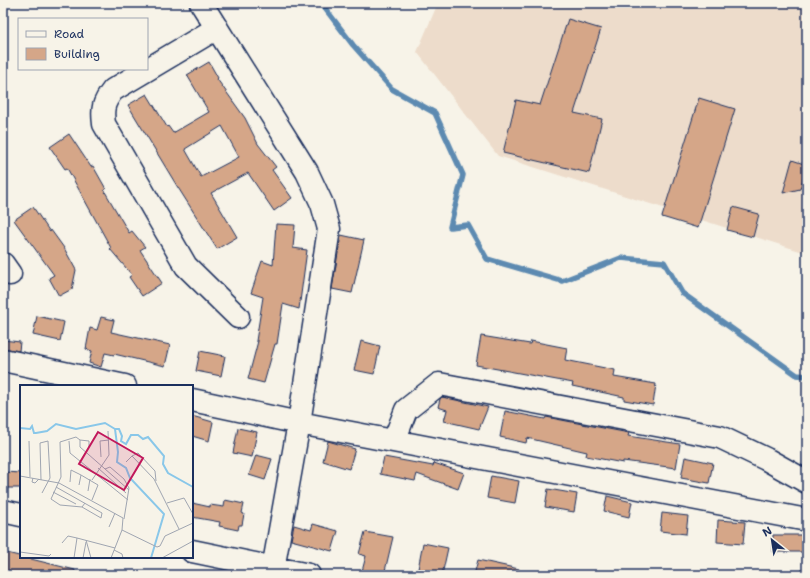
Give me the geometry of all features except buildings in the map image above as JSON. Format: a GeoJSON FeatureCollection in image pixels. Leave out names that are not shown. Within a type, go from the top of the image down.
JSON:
{"type":"FeatureCollection","features":[{"type":"Feature","properties":{"kind":"street"},"geometry":{"type":"LineString","coordinates":[[201,3],[307,172],[322,204],[329,229],[299,423],[272,571]]}},
{"type":"Feature","properties":{"kind":"street"},"geometry":{"type":"LineString","coordinates":[[148,69],[217,28]]}},
{"type":"Feature","properties":{"kind":"street"},"geometry":{"type":"LineString","coordinates":[[147,70],[113,90],[105,99],[102,111],[104,124],[186,266],[238,317]]}},
{"type":"Feature","properties":{"kind":"street"},"geometry":{"type":"LineString","coordinates":[[3,360],[120,385]]}},
{"type":"Feature","properties":{"kind":"street"},"geometry":{"type":"LineString","coordinates":[[394,441],[406,410],[439,384],[720,437],[766,459],[807,482]]}},
{"type":"Feature","properties":{"kind":"street"},"geometry":{"type":"LineString","coordinates":[[193,400],[299,423],[807,520]]}},
{"type":"Feature","properties":{"kind":"street"},"geometry":{"type":"LineString","coordinates":[[3,511],[20,515]]}},
{"type":"Feature","properties":{"kind":"street"},"geometry":{"type":"LineString","coordinates":[[193,551],[272,571],[309,575]]}},
{"type":"Feature","properties":{"kind":"shaded area"},"geometry":{"type":"Polygon","coordinates":[[[438,3],[807,3],[807,255],[803,252],[498,156],[417,52],[438,3]]]}},
{"type":"Feature","properties":{"kind":"waterway"},"geometry":{"type":"LineString","coordinates":[[321,3],[353,45],[392,89],[435,113],[463,175],[450,227],[468,225],[487,259],[562,281],[621,258],[664,262],[682,293],[797,375],[807,376]]}}]}
